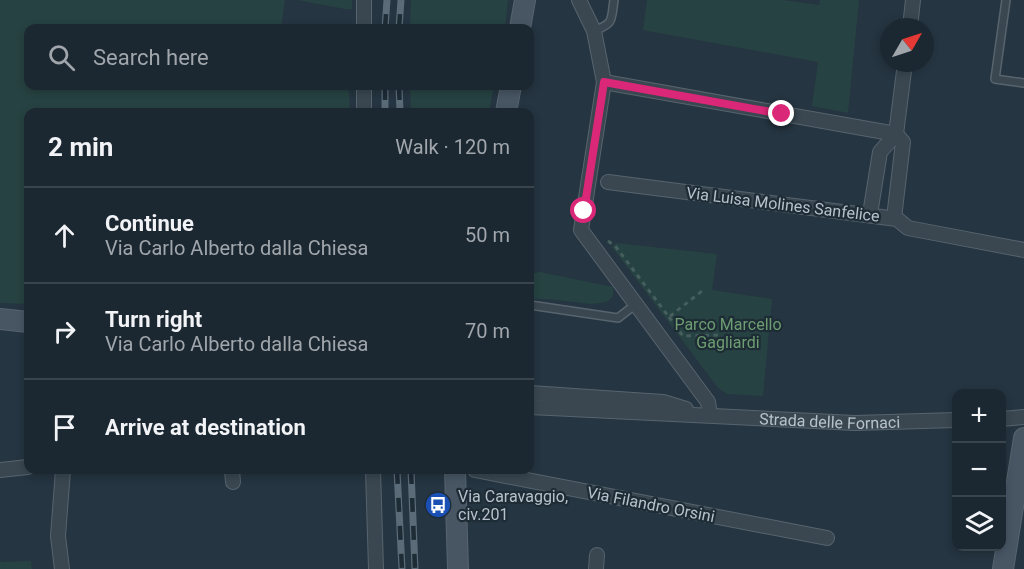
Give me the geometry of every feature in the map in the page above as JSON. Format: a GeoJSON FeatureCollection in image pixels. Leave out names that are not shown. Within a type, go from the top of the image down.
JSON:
{"type":"FeatureCollection","features":[{"type":"Feature","properties":{"kind":"street"},"geometry":{"type":"LineString","coordinates":[[364,0],[364,24]]}},
{"type":"Feature","properties":{"kind":"street"},"geometry":{"type":"LineString","coordinates":[[521,24],[525,0]]}},
{"type":"Feature","properties":{"kind":"street"},"geometry":{"type":"LineString","coordinates":[[579,0],[594,31],[604,82],[581,230],[708,402],[706,415]]}},
{"type":"Feature","properties":{"kind":"street"},"geometry":{"type":"LineString","coordinates":[[911,18],[913,0]]}},
{"type":"Feature","properties":{"kind":"street"},"geometry":{"type":"LineString","coordinates":[[870,214],[880,152],[896,134],[904,72]]}},
{"type":"Feature","properties":{"kind":"street"},"geometry":{"type":"LineString","coordinates":[[604,82],[896,134],[903,142],[894,218]]}},
{"type":"Feature","properties":{"kind":"street"},"geometry":{"type":"LineString","coordinates":[[364,90],[364,108]]}},
{"type":"Feature","properties":{"kind":"street"},"geometry":{"type":"LineString","coordinates":[[507,108],[510,90]]}},
{"type":"Feature","properties":{"kind":"street","name":"Via Luisa Molines Sanfelice"},"geometry":{"type":"LineString","coordinates":[[608,182],[870,214],[897,219],[908,228],[1024,250]]}},
{"type":"Feature","properties":{"kind":"street"},"geometry":{"type":"LineString","coordinates":[[0,320],[24,322]]}},
{"type":"Feature","properties":{"kind":"street","name":"Strada delle Fornaci"},"geometry":{"type":"LineString","coordinates":[[534,393],[663,402],[706,415]]}},
{"type":"Feature","properties":{"kind":"street","name":"Strada delle Fornaci"},"geometry":{"type":"LineString","coordinates":[[534,407],[855,423],[952,420]]}},
{"type":"Feature","properties":{"kind":"street"},"geometry":{"type":"LineString","coordinates":[[1006,419],[1024,417]]}},
{"type":"Feature","properties":{"kind":"street"},"geometry":{"type":"LineString","coordinates":[[1006,569],[1014,525],[1024,438]]}},
{"type":"Feature","properties":{"kind":"street"},"geometry":{"type":"LineString","coordinates":[[0,470],[24,467]]}},
{"type":"Feature","properties":{"kind":"street"},"geometry":{"type":"LineString","coordinates":[[62,569],[57,536],[63,474]]}},
{"type":"Feature","properties":{"kind":"street"},"geometry":{"type":"LineString","coordinates":[[373,474],[376,569]]}},
{"type":"Feature","properties":{"kind":"street"},"geometry":{"type":"LineString","coordinates":[[455,474],[458,569]]}},
{"type":"Feature","properties":{"kind":"street","name":"Via Filandro Orsini"},"geometry":{"type":"LineString","coordinates":[[496,474],[827,538]]}},
{"type":"Feature","properties":{"kind":"lane"},"geometry":{"type":"LineString","coordinates":[[594,31],[612,21],[614,0]]}},
{"type":"Feature","properties":{"kind":"lane"},"geometry":{"type":"LineString","coordinates":[[1006,0],[995,79],[1024,83]]}},
{"type":"Feature","properties":{"kind":"lane"},"geometry":{"type":"LineString","coordinates":[[534,306],[618,318],[636,304]]}},
{"type":"Feature","properties":{"kind":"path"},"geometry":{"type":"LineString","coordinates":[[602,237],[616,247],[683,336],[722,335]]}},
{"type":"Feature","properties":{"kind":"path"},"geometry":{"type":"LineString","coordinates":[[669,317],[702,291]]}},
{"type":"Feature","properties":{"kind":"green space"},"geometry":{"type":"Polygon","coordinates":[[[0,0],[285,0],[282,24],[24,24],[24,90],[347,90],[350,108],[24,108],[24,304],[0,303],[0,0]]]}},
{"type":"Feature","properties":{"kind":"green space"},"geometry":{"type":"Polygon","coordinates":[[[297,0],[352,0],[352,9],[345,9],[297,0]]]}},
{"type":"Feature","properties":{"kind":"green space"},"geometry":{"type":"Polygon","coordinates":[[[411,0],[508,0],[505,24],[410,24],[411,0]]]}},
{"type":"Feature","properties":{"kind":"green space"},"geometry":{"type":"Polygon","coordinates":[[[647,0],[783,0],[819,5],[820,0],[859,0],[848,113],[812,106],[818,62],[643,30],[647,0]]]}},
{"type":"Feature","properties":{"kind":"green space"},"geometry":{"type":"Polygon","coordinates":[[[410,90],[493,90],[490,108],[411,108],[410,90]]]}},
{"type":"Feature","properties":{"kind":"green space","name":"Parco Marcello Gagliardi"},"geometry":{"type":"Polygon","coordinates":[[[616,243],[717,254],[712,290],[772,299],[763,396],[727,394],[718,388],[612,247],[616,243]]]}},
{"type":"Feature","properties":{"kind":"green space"},"geometry":{"type":"Polygon","coordinates":[[[540,272],[613,287],[613,296],[608,301],[590,304],[534,299],[534,273],[540,272]]]}},
{"type":"Feature","properties":{"kind":"green space"},"geometry":{"type":"Polygon","coordinates":[[[0,561],[31,561],[32,569],[0,569],[0,561]]]}},
{"type":"Feature","properties":{"kind":"railway"},"geometry":{"type":"LineString","coordinates":[[385,24],[387,0]]}},
{"type":"Feature","properties":{"kind":"railway"},"geometry":{"type":"LineString","coordinates":[[399,24],[401,0]]}},
{"type":"Feature","properties":{"kind":"railway"},"geometry":{"type":"LineString","coordinates":[[385,90],[385,108]]}},
{"type":"Feature","properties":{"kind":"railway"},"geometry":{"type":"LineString","coordinates":[[399,90],[400,108]]}},
{"type":"Feature","properties":{"kind":"railway"},"geometry":{"type":"LineString","coordinates":[[397,474],[402,569]]}},
{"type":"Feature","properties":{"kind":"railway"},"geometry":{"type":"LineString","coordinates":[[411,474],[415,569]]}},
{"type":"Feature","properties":{"kind":"place","name":"Via Caravaggio, civ.201"},"geometry":{"type":"Point","coordinates":[438,505]}},
{"type":"Feature","properties":{"kind":"route"},"geometry":{"type":"LineString","coordinates":[[584,211],[604,82],[782,114]]}}]}
